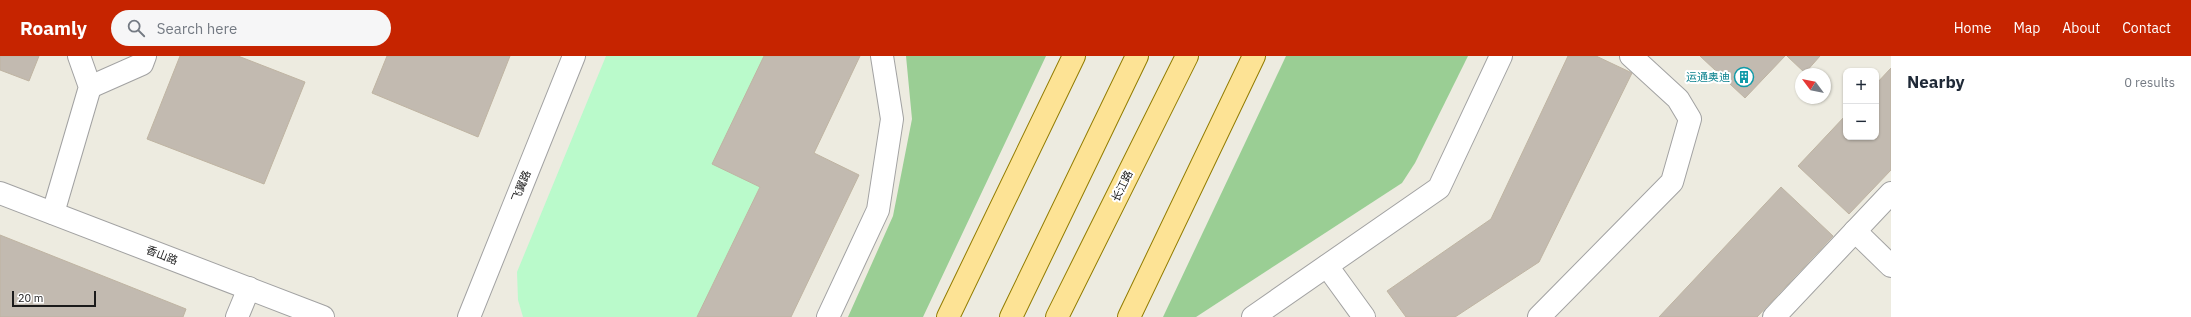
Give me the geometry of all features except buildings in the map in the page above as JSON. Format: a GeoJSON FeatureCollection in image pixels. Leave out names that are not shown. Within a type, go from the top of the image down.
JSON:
{"type":"FeatureCollection","features":[{"type":"Feature","properties":{"kind":"main road"},"geometry":{"type":"LineString","coordinates":[[948,317],[1074,56]]}},
{"type":"Feature","properties":{"kind":"main road"},"geometry":{"type":"LineString","coordinates":[[1011,317],[1137,56]]}},
{"type":"Feature","properties":{"kind":"main road","name":"长江路"},"geometry":{"type":"LineString","coordinates":[[1057,317],[1187,56]]}},
{"type":"Feature","properties":{"kind":"main road"},"geometry":{"type":"LineString","coordinates":[[1129,317],[1254,56]]}},
{"type":"Feature","properties":{"kind":"street"},"geometry":{"type":"LineString","coordinates":[[53,214],[90,87],[79,56]]}},
{"type":"Feature","properties":{"kind":"street"},"geometry":{"type":"LineString","coordinates":[[90,87],[142,64],[145,56]]}},
{"type":"Feature","properties":{"kind":"street","name":"飞翼路"},"geometry":{"type":"LineString","coordinates":[[468,317],[574,56]]}},
{"type":"Feature","properties":{"kind":"street"},"geometry":{"type":"LineString","coordinates":[[828,317],[878,210],[892,119],[882,56]]}},
{"type":"Feature","properties":{"kind":"street"},"geometry":{"type":"LineString","coordinates":[[1253,317],[1439,188],[1501,56]]}},
{"type":"Feature","properties":{"kind":"street"},"geometry":{"type":"LineString","coordinates":[[1539,317],[1672,182],[1690,119],[1678,99],[1631,56]]}},
{"type":"Feature","properties":{"kind":"street"},"geometry":{"type":"LineString","coordinates":[[1774,317],[1891,193]]}},
{"type":"Feature","properties":{"kind":"street","name":"香山路"},"geometry":{"type":"LineString","coordinates":[[0,194],[323,317]]}},
{"type":"Feature","properties":{"kind":"street"},"geometry":{"type":"LineString","coordinates":[[1855,231],[1891,266]]}},
{"type":"Feature","properties":{"kind":"street"},"geometry":{"type":"LineString","coordinates":[[1327,266],[1364,317]]}},
{"type":"Feature","properties":{"kind":"street"},"geometry":{"type":"LineString","coordinates":[[237,317],[250,288]]}},
{"type":"Feature","properties":{"kind":"green space"},"geometry":{"type":"Polygon","coordinates":[[[606,56],[764,56],[760,187],[697,317],[523,317],[518,300],[517,272],[606,56]]]}},
{"type":"Feature","properties":{"kind":"green space"},"geometry":{"type":"Polygon","coordinates":[[[906,56],[1046,56],[923,317],[848,317],[893,216],[912,119],[906,56]]]}},
{"type":"Feature","properties":{"kind":"green space"},"geometry":{"type":"Polygon","coordinates":[[[1286,56],[1468,56],[1415,163],[1402,183],[1196,317],[1163,317],[1286,56]]]}},
{"type":"Feature","properties":{"kind":"place","name":"运通奥迪"},"geometry":{"type":"Point","coordinates":[1744,77]}}]}
